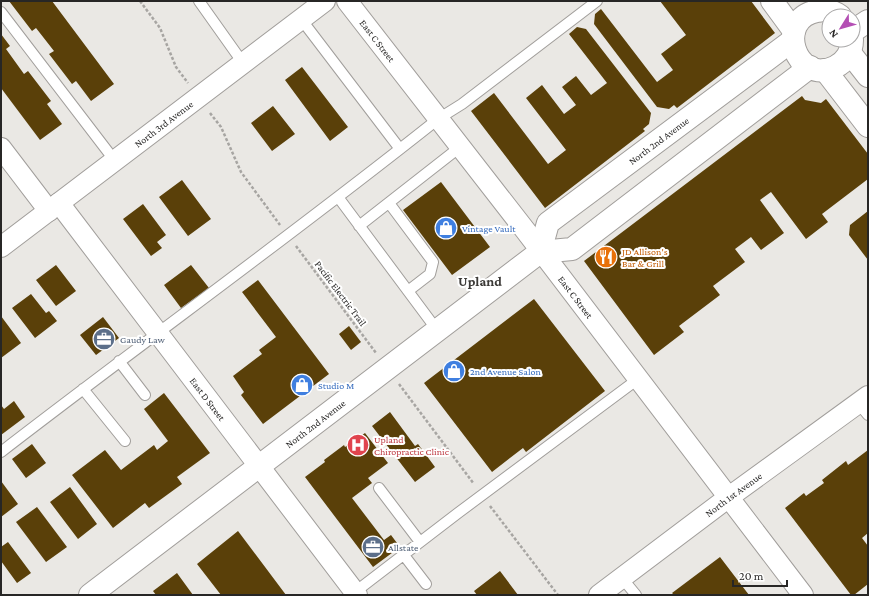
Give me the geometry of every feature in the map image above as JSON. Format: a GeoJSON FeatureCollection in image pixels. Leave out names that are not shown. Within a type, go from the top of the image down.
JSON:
{"type":"FeatureCollection","features":[{"type":"Feature","properties":{"kind":"street","name":"North 3rd Avenue"},"geometry":{"type":"LineString","coordinates":[[1,247],[325,1]]}},
{"type":"Feature","properties":{"kind":"street","name":"East C Street"},"geometry":{"type":"LineString","coordinates":[[347,1],[803,595]]}},
{"type":"Feature","properties":{"kind":"street"},"geometry":{"type":"LineString","coordinates":[[772,1],[793,35],[796,54],[802,62],[818,69],[868,126]]}},
{"type":"Feature","properties":{"kind":"street","name":"North 2nd Avenue"},"geometry":{"type":"LineString","coordinates":[[90,595],[540,252],[548,223],[793,35],[798,23],[805,16],[821,11]]}},
{"type":"Feature","properties":{"kind":"street"},"geometry":{"type":"LineString","coordinates":[[540,252],[572,250],[818,69],[840,64],[847,57],[850,48]]}},
{"type":"Feature","properties":{"kind":"street"},"geometry":{"type":"LineString","coordinates":[[852,48],[868,76]]}},
{"type":"Feature","properties":{"kind":"street","name":"East D Street"},"geometry":{"type":"LineString","coordinates":[[1,148],[54,207],[158,332],[356,594]]}},
{"type":"Feature","properties":{"kind":"street","name":"North 1st Avenue"},"geometry":{"type":"LineString","coordinates":[[599,595],[729,497],[865,405]]}},
{"type":"Feature","properties":{"kind":"lane"},"geometry":{"type":"LineString","coordinates":[[199,1],[243,63]]}},
{"type":"Feature","properties":{"kind":"lane"},"geometry":{"type":"LineString","coordinates":[[1,452],[119,361],[288,236],[438,119],[462,104],[597,1]]}},
{"type":"Feature","properties":{"kind":"lane"},"geometry":{"type":"LineString","coordinates":[[1,12],[115,161]]}},
{"type":"Feature","properties":{"kind":"lane"},"geometry":{"type":"LineString","coordinates":[[301,19],[400,149]]}},
{"type":"Feature","properties":{"kind":"lane"},"geometry":{"type":"LineString","coordinates":[[359,226],[460,147]]}},
{"type":"Feature","properties":{"kind":"lane"},"geometry":{"type":"LineString","coordinates":[[338,197],[437,330]]}},
{"type":"Feature","properties":{"kind":"lane"},"geometry":{"type":"LineString","coordinates":[[389,203],[433,262],[430,274],[408,291]]}},
{"type":"Feature","properties":{"kind":"lane"},"geometry":{"type":"LineString","coordinates":[[119,361],[145,395]]}},
{"type":"Feature","properties":{"kind":"lane"},"geometry":{"type":"LineString","coordinates":[[356,594],[404,554],[638,379]]}},
{"type":"Feature","properties":{"kind":"lane"},"geometry":{"type":"LineString","coordinates":[[84,389],[125,441]]}},
{"type":"Feature","properties":{"kind":"lane"},"geometry":{"type":"LineString","coordinates":[[379,488],[420,542]]}},
{"type":"Feature","properties":{"kind":"lane"},"geometry":{"type":"LineString","coordinates":[[404,554],[426,584]]}},
{"type":"Feature","properties":{"kind":"lane"},"geometry":{"type":"LineString","coordinates":[[622,578],[636,595]]}},
{"type":"Feature","properties":{"kind":"path"},"geometry":{"type":"LineString","coordinates":[[140,1],[160,28],[176,67],[188,83]]}},
{"type":"Feature","properties":{"kind":"path"},"geometry":{"type":"LineString","coordinates":[[212,116],[221,127],[241,172],[281,226]]}},
{"type":"Feature","properties":{"kind":"path","name":"Pacific Electric Trail"},"geometry":{"type":"LineString","coordinates":[[295,245],[374,350]]}},
{"type":"Feature","properties":{"kind":"building"},"geometry":{"type":"Polygon","coordinates":[[[9,1],[52,1],[114,84],[91,101],[76,81],[72,84],[49,54],[54,51],[36,28],[32,31],[9,1]]]}},
{"type":"Feature","properties":{"kind":"building"},"geometry":{"type":"Polygon","coordinates":[[[660,1],[751,1],[775,33],[677,108],[674,105],[669,109],[657,107],[594,24],[595,14],[601,9],[657,82],[673,70],[661,54],[686,35],[660,1]]]}},
{"type":"Feature","properties":{"kind":"building"},"geometry":{"type":"Polygon","coordinates":[[[577,27],[586,29],[651,113],[649,124],[643,129],[645,131],[545,208],[471,111],[494,93],[548,164],[566,150],[526,98],[542,85],[564,114],[576,105],[562,87],[576,76],[591,95],[607,83],[569,34],[577,27]]]}},
{"type":"Feature","properties":{"kind":"building"},"geometry":{"type":"Polygon","coordinates":[[[1,34],[10,46],[6,49],[24,74],[28,71],[51,101],[47,104],[62,124],[40,140],[1,88],[1,34]]]}},
{"type":"Feature","properties":{"kind":"building"},"geometry":{"type":"Polygon","coordinates":[[[302,67],[348,127],[330,141],[285,80],[302,67]]]}},
{"type":"Feature","properties":{"kind":"building"},"geometry":{"type":"Polygon","coordinates":[[[802,96],[805,100],[821,103],[826,99],[868,154],[868,179],[822,214],[828,222],[806,239],[771,192],[760,200],[784,233],[761,250],[751,237],[735,249],[745,262],[713,286],[720,295],[679,326],[684,332],[654,355],[584,261],[802,96]]]}},
{"type":"Feature","properties":{"kind":"building"},"geometry":{"type":"Polygon","coordinates":[[[273,106],[295,134],[272,151],[251,123],[273,106]]]}},
{"type":"Feature","properties":{"kind":"building"},"geometry":{"type":"Polygon","coordinates":[[[182,180],[211,219],[188,236],[159,197],[182,180]]]}},
{"type":"Feature","properties":{"kind":"building","name":"Vintage Vault"},"geometry":{"type":"Polygon","coordinates":[[[441,182],[490,247],[452,275],[403,210],[441,182]]]}},
{"type":"Feature","properties":{"kind":"building"},"geometry":{"type":"Polygon","coordinates":[[[143,204],[166,235],[157,242],[162,248],[151,256],[123,219],[143,204]]]}},
{"type":"Feature","properties":{"kind":"building"},"geometry":{"type":"Polygon","coordinates":[[[868,211],[868,260],[849,235],[850,225],[868,211]]]}},
{"type":"Feature","properties":{"kind":"building"},"geometry":{"type":"Polygon","coordinates":[[[56,265],[76,291],[56,306],[36,280],[56,265]]]}},
{"type":"Feature","properties":{"kind":"building"},"geometry":{"type":"Polygon","coordinates":[[[191,265],[209,288],[181,308],[164,285],[191,265]]]}},
{"type":"Feature","properties":{"kind":"building"},"geometry":{"type":"Polygon","coordinates":[[[258,280],[329,374],[263,424],[241,395],[244,392],[233,376],[262,354],[259,350],[276,337],[242,292],[258,280]]]}},
{"type":"Feature","properties":{"kind":"building"},"geometry":{"type":"Polygon","coordinates":[[[31,294],[46,313],[49,311],[57,321],[35,338],[12,308],[31,294]]]}},
{"type":"Feature","properties":{"kind":"building"},"geometry":{"type":"Polygon","coordinates":[[[534,299],[605,391],[526,452],[523,448],[492,472],[424,383],[534,299]]]}},
{"type":"Feature","properties":{"kind":"building"},"geometry":{"type":"Polygon","coordinates":[[[1,316],[21,343],[1,358],[1,316]]]}},
{"type":"Feature","properties":{"kind":"building"},"geometry":{"type":"Polygon","coordinates":[[[103,317],[119,338],[96,355],[80,335],[103,317]]]}},
{"type":"Feature","properties":{"kind":"building"},"geometry":{"type":"Polygon","coordinates":[[[349,326],[361,342],[351,350],[339,334],[349,326]]]}},
{"type":"Feature","properties":{"kind":"building"},"geometry":{"type":"Polygon","coordinates":[[[164,393],[210,453],[177,477],[182,484],[149,508],[145,503],[113,528],[72,475],[105,450],[121,470],[154,445],[157,450],[168,441],[144,409],[164,393]]]}},
{"type":"Feature","properties":{"kind":"building"},"geometry":{"type":"Polygon","coordinates":[[[14,401],[25,417],[1,435],[1,405],[4,409],[14,401]]]}},
{"type":"Feature","properties":{"kind":"building"},"geometry":{"type":"Polygon","coordinates":[[[390,412],[415,446],[418,444],[435,467],[415,482],[372,426],[390,412]]]}},
{"type":"Feature","properties":{"kind":"building"},"geometry":{"type":"Polygon","coordinates":[[[365,433],[388,463],[368,478],[372,483],[352,498],[384,540],[391,535],[400,547],[373,567],[305,477],[344,445],[345,447],[365,433]]]}},
{"type":"Feature","properties":{"kind":"building"},"geometry":{"type":"Polygon","coordinates":[[[32,444],[46,463],[26,478],[12,459],[32,444]]]}},
{"type":"Feature","properties":{"kind":"building"},"geometry":{"type":"Polygon","coordinates":[[[868,450],[868,533],[862,538],[868,546],[868,584],[854,595],[851,595],[785,508],[804,493],[806,496],[824,483],[822,480],[846,461],[848,465],[868,450]]]}},
{"type":"Feature","properties":{"kind":"building"},"geometry":{"type":"Polygon","coordinates":[[[1,481],[18,504],[1,517],[1,481]]]}},
{"type":"Feature","properties":{"kind":"building"},"geometry":{"type":"Polygon","coordinates":[[[70,487],[97,524],[78,539],[50,502],[70,487]]]}},
{"type":"Feature","properties":{"kind":"building"},"geometry":{"type":"Polygon","coordinates":[[[37,507],[67,547],[46,562],[16,522],[37,507]]]}},
{"type":"Feature","properties":{"kind":"building"},"geometry":{"type":"Polygon","coordinates":[[[238,531],[286,595],[221,595],[197,564],[238,531]]]}},
{"type":"Feature","properties":{"kind":"building"},"geometry":{"type":"Polygon","coordinates":[[[8,542],[31,573],[17,583],[1,561],[1,547],[8,542]]]}},
{"type":"Feature","properties":{"kind":"building"},"geometry":{"type":"Polygon","coordinates":[[[720,557],[749,595],[674,595],[672,593],[720,557]]]}},
{"type":"Feature","properties":{"kind":"building"},"geometry":{"type":"Polygon","coordinates":[[[500,571],[518,595],[477,595],[474,591],[500,571]]]}},
{"type":"Feature","properties":{"kind":"building"},"geometry":{"type":"Polygon","coordinates":[[[177,573],[193,595],[156,595],[153,591],[177,573]]]}},
{"type":"Feature","properties":{"kind":"place","name":"Vintage Vault"},"geometry":{"type":"Point","coordinates":[446,228]}},
{"type":"Feature","properties":{"kind":"place","name":"JD Allison's Bar & Grill"},"geometry":{"type":"Point","coordinates":[606,257]}},
{"type":"Feature","properties":{"kind":"place","name":"Gaudy Law"},"geometry":{"type":"Point","coordinates":[104,339]}},
{"type":"Feature","properties":{"kind":"place","name":"2nd Avenue Salon"},"geometry":{"type":"Point","coordinates":[454,371]}},
{"type":"Feature","properties":{"kind":"place","name":"Studio M"},"geometry":{"type":"Point","coordinates":[302,385]}},
{"type":"Feature","properties":{"kind":"place","name":"Upland Chiropractic Clinic"},"geometry":{"type":"Point","coordinates":[358,445]}},
{"type":"Feature","properties":{"kind":"place","name":"Allstate"},"geometry":{"type":"Point","coordinates":[373,547]}},
{"type":"Feature","properties":{"kind":"district","name":"Upland"},"geometry":{"type":"Point","coordinates":[480,281]}}]}
